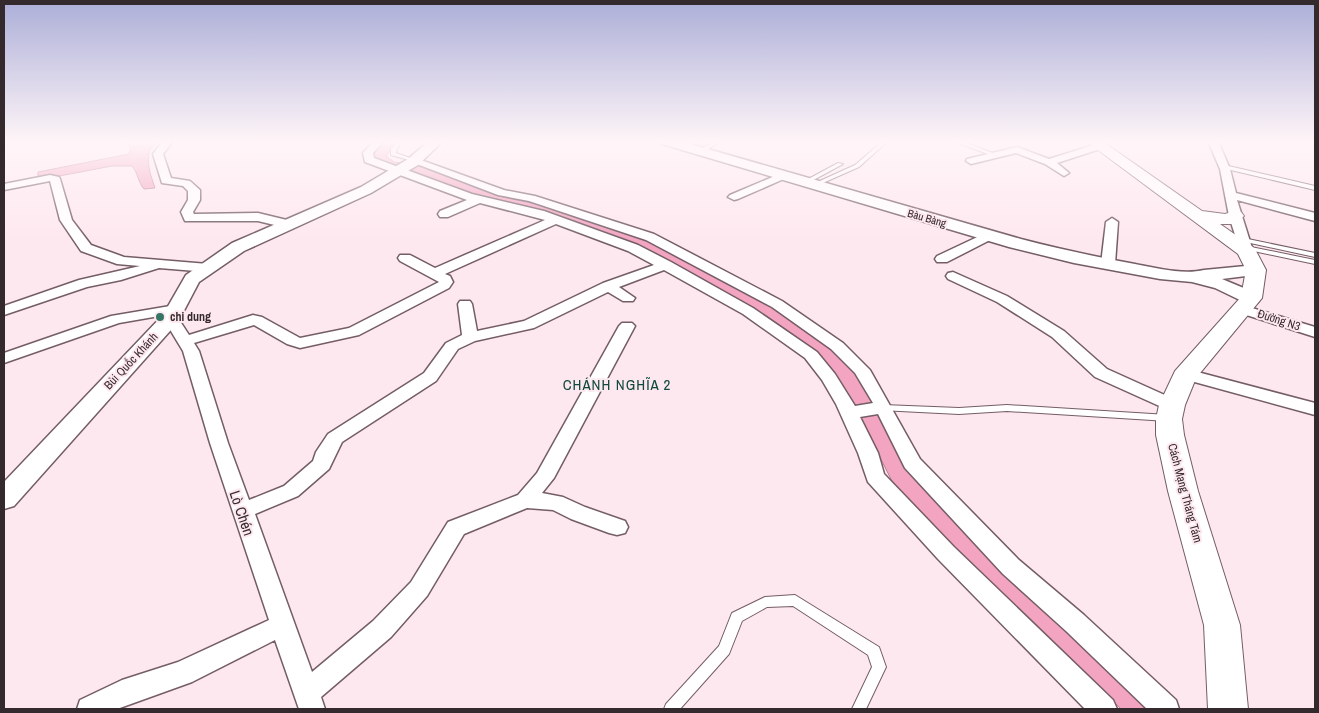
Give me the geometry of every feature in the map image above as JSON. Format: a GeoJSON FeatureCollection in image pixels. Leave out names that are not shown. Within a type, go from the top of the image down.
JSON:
{"type":"FeatureCollection","features":[{"type":"Feature","properties":{"kind":"main road"},"geometry":{"type":"LineString","coordinates":[[1139,174],[1248,252],[1246,303],[1186,374],[1171,412]]}},
{"type":"Feature","properties":{"kind":"main road"},"geometry":{"type":"LineString","coordinates":[[1195,215],[1228,220],[1235,216]]}},
{"type":"Feature","properties":{"kind":"main road","name":"Cách Mạng Tháng Tám"},"geometry":{"type":"LineString","coordinates":[[1171,412],[1170,435],[1183,491],[1222,625],[1228,709]]}},
{"type":"Feature","properties":{"kind":"street"},"geometry":{"type":"LineString","coordinates":[[164,174],[166,180],[186,183],[194,190],[194,200],[187,212],[189,218],[258,217],[287,224]]}},
{"type":"Feature","properties":{"kind":"street","name":"Bùi Quốc Khánh"},"geometry":{"type":"LineString","coordinates":[[4,498],[174,313],[192,279],[238,247],[366,190],[392,174]]}},
{"type":"Feature","properties":{"kind":"street"},"geometry":{"type":"LineString","coordinates":[[424,174],[478,200],[555,220],[633,248],[748,311],[811,355],[829,378],[849,412],[868,453],[875,477],[946,553],[1103,709]]}},
{"type":"Feature","properties":{"kind":"street"},"geometry":{"type":"LineString","coordinates":[[436,174],[496,191],[531,198],[650,237],[777,304],[837,346],[862,370],[912,463],[1011,567],[1075,623],[1166,709]]}},
{"type":"Feature","properties":{"kind":"street","name":"Bàu Bàng"},"geometry":{"type":"LineString","coordinates":[[776,174],[988,236],[1074,258],[1160,274],[1192,276]]}},
{"type":"Feature","properties":{"kind":"street"},"geometry":{"type":"LineString","coordinates":[[1192,276],[1248,252],[1235,216],[1226,174]]}},
{"type":"Feature","properties":{"kind":"street"},"geometry":{"type":"LineString","coordinates":[[734,197],[782,176]]}},
{"type":"Feature","properties":{"kind":"street"},"geometry":{"type":"LineString","coordinates":[[4,187],[53,178],[66,220],[86,248],[122,260],[208,268]]}},
{"type":"Feature","properties":{"kind":"street"},"geometry":{"type":"LineString","coordinates":[[1230,194],[1315,216]]}},
{"type":"Feature","properties":{"kind":"street"},"geometry":{"type":"LineString","coordinates":[[444,214],[478,200]]}},
{"type":"Feature","properties":{"kind":"street"},"geometry":{"type":"LineString","coordinates":[[435,273],[555,220]]}},
{"type":"Feature","properties":{"kind":"street"},"geometry":{"type":"LineString","coordinates":[[1108,264],[1112,222]]}},
{"type":"Feature","properties":{"kind":"street"},"geometry":{"type":"LineString","coordinates":[[942,259],[988,236]]}},
{"type":"Feature","properties":{"kind":"street"},"geometry":{"type":"LineString","coordinates":[[185,341],[253,320],[257,320],[293,341],[300,343],[354,332],[444,285],[446,282],[445,279],[435,273],[405,258]]}},
{"type":"Feature","properties":{"kind":"street"},"geometry":{"type":"LineString","coordinates":[[4,310],[84,282],[116,277],[162,265]]}},
{"type":"Feature","properties":{"kind":"street"},"geometry":{"type":"LineString","coordinates":[[242,511],[291,491],[322,464],[326,452],[335,438],[430,377],[452,346],[470,337],[529,325],[608,286],[666,265]]}},
{"type":"Feature","properties":{"kind":"street"},"geometry":{"type":"LineString","coordinates":[[953,276],[1002,299],[1058,334],[1101,373],[1171,412]]}},
{"type":"Feature","properties":{"kind":"street"},"geometry":{"type":"LineString","coordinates":[[1192,276],[1221,284],[1246,303]]}},
{"type":"Feature","properties":{"kind":"street"},"geometry":{"type":"LineString","coordinates":[[608,286],[628,298]]}},
{"type":"Feature","properties":{"kind":"street","name":"Đường N3"},"geometry":{"type":"LineString","coordinates":[[1246,303],[1315,332]]}},
{"type":"Feature","properties":{"kind":"street"},"geometry":{"type":"LineString","coordinates":[[465,304],[470,337]]}},
{"type":"Feature","properties":{"kind":"street"},"geometry":{"type":"LineString","coordinates":[[4,358],[116,319],[174,313]]}},
{"type":"Feature","properties":{"kind":"street","name":"Lò Chén"},"geometry":{"type":"LineString","coordinates":[[174,313],[191,351],[218,443],[309,701]]}},
{"type":"Feature","properties":{"kind":"street"},"geometry":{"type":"LineString","coordinates":[[525,500],[544,478],[627,326]]}},
{"type":"Feature","properties":{"kind":"street"},"geometry":{"type":"LineString","coordinates":[[1186,374],[1315,409]]}},
{"type":"Feature","properties":{"kind":"street"},"geometry":{"type":"LineString","coordinates":[[849,412],[884,408]]}},
{"type":"Feature","properties":{"kind":"street"},"geometry":{"type":"LineString","coordinates":[[309,701],[382,630],[419,589],[456,528],[525,500],[556,502],[578,513],[617,527]]}},
{"type":"Feature","properties":{"kind":"street"},"geometry":{"type":"LineString","coordinates":[[90,709],[122,693],[183,673],[282,625]]}},
{"type":"Feature","properties":{"kind":"lane"},"geometry":{"type":"LineString","coordinates":[[809,184],[824,174]]}},
{"type":"Feature","properties":{"kind":"lane"},"geometry":{"type":"LineString","coordinates":[[809,184],[835,174]]}},
{"type":"Feature","properties":{"kind":"lane"},"geometry":{"type":"LineString","coordinates":[[1256,174],[1315,188]]}},
{"type":"Feature","properties":{"kind":"lane"},"geometry":{"type":"LineString","coordinates":[[1248,252],[1315,255]]}},
{"type":"Feature","properties":{"kind":"lane"},"geometry":{"type":"LineString","coordinates":[[1248,252],[1315,262]]}},
{"type":"Feature","properties":{"kind":"lane"},"geometry":{"type":"LineString","coordinates":[[884,408],[959,411],[1007,408],[1171,412]]}},
{"type":"Feature","properties":{"kind":"lane"},"geometry":{"type":"LineString","coordinates":[[671,709],[724,650],[737,616],[765,602],[795,600],[874,651],[879,667],[859,709]]}},
{"type":"Feature","properties":{"kind":"shaded area"},"geometry":{"type":"Polygon","coordinates":[[[38,174],[68,174],[38,180],[38,174]]]}},
{"type":"Feature","properties":{"kind":"shaded area"},"geometry":{"type":"Polygon","coordinates":[[[137,174],[151,174],[155,188],[144,189],[137,174]]]}},
{"type":"Feature","properties":{"kind":"shaded area"},"geometry":{"type":"Polygon","coordinates":[[[420,174],[441,174],[503,197],[545,206],[647,240],[771,306],[841,352],[968,528],[1163,709],[1121,709],[897,491],[850,398],[834,372],[814,349],[768,317],[677,266],[445,186],[420,174]]]}},
{"type":"Feature","properties":{"kind":"place","name":"chi dung"},"geometry":{"type":"Point","coordinates":[160,317]}},
{"type":"Feature","properties":{"kind":"district","name":"CHÁNH NGHĨA 2"},"geometry":{"type":"Point","coordinates":[617,384]}}]}
